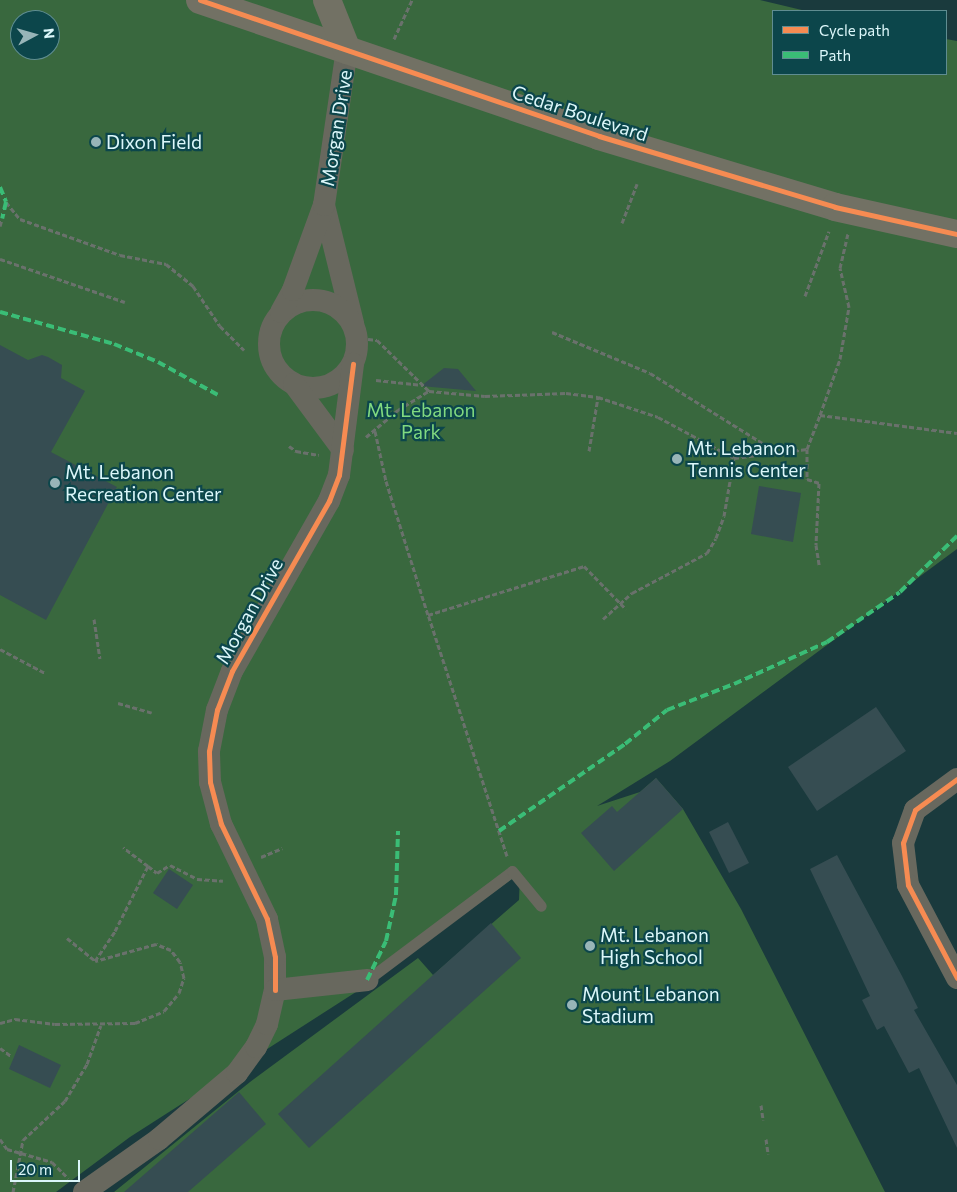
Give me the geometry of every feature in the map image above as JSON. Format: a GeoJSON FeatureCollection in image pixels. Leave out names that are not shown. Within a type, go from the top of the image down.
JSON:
{"type":"FeatureCollection","features":[{"type":"Feature","properties":{"kind":"street","name":"Cedar Boulevard"},"geometry":{"type":"LineString","coordinates":[[200,0],[599,136],[844,209],[957,234]]}},
{"type":"Feature","properties":{"kind":"street"},"geometry":{"type":"LineString","coordinates":[[327,0],[347,50]]}},
{"type":"Feature","properties":{"kind":"street","name":"Morgan Drive"},"geometry":{"type":"LineString","coordinates":[[281,312],[293,290],[324,205],[347,50]]}},
{"type":"Feature","properties":{"kind":"street","name":"Morgan Drive"},"geometry":{"type":"LineString","coordinates":[[324,205],[355,331]]}},
{"type":"Feature","properties":{"kind":"street"},"geometry":{"type":"LineString","coordinates":[[294,384],[321,388],[334,383],[353,364],[355,331],[334,304],[320,299],[306,299],[281,312],[273,324],[269,352],[274,365],[294,384],[343,449]]}},
{"type":"Feature","properties":{"kind":"street","name":"Morgan Drive"},"geometry":{"type":"LineString","coordinates":[[78,1187],[159,1139],[237,1073],[256,1047],[267,1024],[275,990],[275,957],[267,919],[220,824],[210,782],[208,751],[217,710],[232,671],[329,501],[339,475],[353,364]]}},
{"type":"Feature","properties":{"kind":"street"},"geometry":{"type":"LineString","coordinates":[[957,780],[915,810],[903,843],[908,885],[957,978]]}},
{"type":"Feature","properties":{"kind":"street"},"geometry":{"type":"LineString","coordinates":[[275,990],[367,980]]}},
{"type":"Feature","properties":{"kind":"lane"},"geometry":{"type":"LineString","coordinates":[[367,980],[512,870],[541,906]]}},
{"type":"Feature","properties":{"kind":"path"},"geometry":{"type":"LineString","coordinates":[[394,39],[412,0]]}},
{"type":"Feature","properties":{"kind":"path"},"geometry":{"type":"LineString","coordinates":[[622,223],[637,184]]}},
{"type":"Feature","properties":{"kind":"path"},"geometry":{"type":"LineString","coordinates":[[6,202],[20,219],[120,255],[166,264],[193,286],[220,326],[244,350]]}},
{"type":"Feature","properties":{"kind":"path"},"geometry":{"type":"LineString","coordinates":[[805,296],[823,251],[844,209]]}},
{"type":"Feature","properties":{"kind":"path"},"geometry":{"type":"LineString","coordinates":[[819,565],[816,544],[819,483],[807,479],[807,449],[840,359],[849,307],[840,268],[844,209]]}},
{"type":"Feature","properties":{"kind":"path"},"geometry":{"type":"LineString","coordinates":[[0,226],[2,219]]}},
{"type":"Feature","properties":{"kind":"path"},"geometry":{"type":"LineString","coordinates":[[0,258],[125,302]]}},
{"type":"Feature","properties":{"kind":"path"},"geometry":{"type":"LineString","coordinates":[[355,331],[377,340],[429,391]]}},
{"type":"Feature","properties":{"kind":"path"},"geometry":{"type":"LineString","coordinates":[[552,332],[650,372],[781,454]]}},
{"type":"Feature","properties":{"kind":"path"},"geometry":{"type":"LineString","coordinates":[[376,380],[423,385]]}},
{"type":"Feature","properties":{"kind":"path"},"geometry":{"type":"LineString","coordinates":[[289,446],[296,451],[343,449],[375,431],[398,410],[429,391],[485,396],[566,393],[598,397],[658,417],[734,458],[781,454],[807,449]]}},
{"type":"Feature","properties":{"kind":"path"},"geometry":{"type":"LineString","coordinates":[[589,451],[598,397]]}},
{"type":"Feature","properties":{"kind":"path"},"geometry":{"type":"LineString","coordinates":[[820,416],[957,433]]}},
{"type":"Feature","properties":{"kind":"path"},"geometry":{"type":"LineString","coordinates":[[375,431],[386,481],[512,870]]}},
{"type":"Feature","properties":{"kind":"path"},"geometry":{"type":"LineString","coordinates":[[603,619],[636,591],[707,553],[716,538],[724,516],[734,458]]}},
{"type":"Feature","properties":{"kind":"path"},"geometry":{"type":"LineString","coordinates":[[428,615],[584,566],[626,609]]}},
{"type":"Feature","properties":{"kind":"path"},"geometry":{"type":"LineString","coordinates":[[94,619],[100,660]]}},
{"type":"Feature","properties":{"kind":"path"},"geometry":{"type":"LineString","coordinates":[[0,649],[45,673]]}},
{"type":"Feature","properties":{"kind":"path"},"geometry":{"type":"LineString","coordinates":[[118,703],[152,713]]}},
{"type":"Feature","properties":{"kind":"path"},"geometry":{"type":"LineString","coordinates":[[123,848],[157,873],[170,866],[197,879],[231,882]]}},
{"type":"Feature","properties":{"kind":"path"},"geometry":{"type":"LineString","coordinates":[[256,859],[282,848]]}},
{"type":"Feature","properties":{"kind":"path"},"geometry":{"type":"LineString","coordinates":[[95,961],[148,866]]}},
{"type":"Feature","properties":{"kind":"path"},"geometry":{"type":"LineString","coordinates":[[67,938],[95,961]]}},
{"type":"Feature","properties":{"kind":"path"},"geometry":{"type":"LineString","coordinates":[[0,1023],[16,1019],[101,1025],[135,1023],[164,1011],[180,993],[184,978],[180,962],[172,950],[156,944],[95,961]]}},
{"type":"Feature","properties":{"kind":"path"},"geometry":{"type":"LineString","coordinates":[[13,1192],[18,1153],[23,1140],[64,1101],[87,1064],[101,1025]]}},
{"type":"Feature","properties":{"kind":"path"},"geometry":{"type":"LineString","coordinates":[[0,1048],[11,1056]]}},
{"type":"Feature","properties":{"kind":"path"},"geometry":{"type":"LineString","coordinates":[[761,1105],[763,1120]]}},
{"type":"Feature","properties":{"kind":"path"},"geometry":{"type":"LineString","coordinates":[[0,1139],[7,1149],[52,1162],[78,1187]]}},
{"type":"Feature","properties":{"kind":"path"},"geometry":{"type":"LineString","coordinates":[[766,1139],[768,1154]]}},
{"type":"Feature","properties":{"kind":"green space","name":"Mt. Lebanon Park"},"geometry":{"type":"Polygon","coordinates":[[[0,0],[760,0],[802,10],[772,10],[772,75],[947,75],[947,39],[957,41],[957,549],[670,761],[597,806],[640,792],[656,778],[683,809],[741,909],[885,1192],[114,1192],[250,1082],[418,958],[433,975],[519,900],[520,873],[370,983],[130,1137],[56,1192],[0,1192],[0,0]]]}},
{"type":"Feature","properties":{"kind":"building","name":"Mt. Lebanon Recreation Center"},"geometry":{"type":"Polygon","coordinates":[[[0,345],[28,360],[42,355],[48,357],[62,365],[61,378],[85,391],[51,452],[117,487],[46,620],[0,595],[0,345]]]}},
{"type":"Feature","properties":{"kind":"building"},"geometry":{"type":"Polygon","coordinates":[[[444,368],[458,369],[476,391],[421,386],[444,368]]]}},
{"type":"Feature","properties":{"kind":"building"},"geometry":{"type":"Polygon","coordinates":[[[759,486],[801,493],[793,542],[751,534],[759,486]]]}},
{"type":"Feature","properties":{"kind":"building"},"geometry":{"type":"Polygon","coordinates":[[[876,707],[906,751],[817,811],[788,767],[876,707]]]}},
{"type":"Feature","properties":{"kind":"building"},"geometry":{"type":"Polygon","coordinates":[[[656,778],[683,809],[614,871],[581,833],[612,806],[617,812],[656,778]]]}},
{"type":"Feature","properties":{"kind":"building"},"geometry":{"type":"Polygon","coordinates":[[[728,822],[749,863],[729,873],[709,832],[728,822]]]}},
{"type":"Feature","properties":{"kind":"building"},"geometry":{"type":"Polygon","coordinates":[[[837,855],[918,1008],[914,1010],[957,1085],[957,1148],[919,1068],[909,1073],[884,1026],[877,1030],[862,1000],[870,996],[810,869],[837,855]]]}},
{"type":"Feature","properties":{"kind":"building"},"geometry":{"type":"Polygon","coordinates":[[[169,869],[193,885],[177,909],[153,893],[169,869]]]}},
{"type":"Feature","properties":{"kind":"building"},"geometry":{"type":"Polygon","coordinates":[[[491,923],[521,958],[309,1148],[278,1114],[491,923]]]}},
{"type":"Feature","properties":{"kind":"building"},"geometry":{"type":"Polygon","coordinates":[[[19,1045],[61,1065],[50,1088],[9,1069],[19,1045]]]}},
{"type":"Feature","properties":{"kind":"building"},"geometry":{"type":"Polygon","coordinates":[[[239,1092],[266,1124],[188,1192],[124,1192],[239,1092]]]}},
{"type":"Feature","properties":{"kind":"marked path"},"geometry":{"type":"LineString","coordinates":[[0,187],[6,202],[2,219]]}},
{"type":"Feature","properties":{"kind":"marked path"},"geometry":{"type":"LineString","coordinates":[[0,312],[114,344],[158,362],[218,395]]}},
{"type":"Feature","properties":{"kind":"marked path"},"geometry":{"type":"LineString","coordinates":[[499,831],[625,744],[667,710],[734,684],[827,642],[900,592],[957,536]]}},
{"type":"Feature","properties":{"kind":"marked path"},"geometry":{"type":"LineString","coordinates":[[367,980],[386,941],[396,895],[398,831]]}},
{"type":"Feature","properties":{"kind":"cycle path"},"geometry":{"type":"LineString","coordinates":[[200,0],[599,136],[835,207],[957,234]]}},
{"type":"Feature","properties":{"kind":"cycle path"},"geometry":{"type":"LineString","coordinates":[[275,990],[275,957],[267,919],[221,824],[210,782],[209,751],[217,710],[232,671],[329,501],[339,475],[353,364]]}},
{"type":"Feature","properties":{"kind":"cycle path"},"geometry":{"type":"LineString","coordinates":[[957,779],[915,810],[903,843],[908,885],[957,978]]}},
{"type":"Feature","properties":{"kind":"place","name":"Dixon Field"},"geometry":{"type":"Point","coordinates":[96,142]}},
{"type":"Feature","properties":{"kind":"place","name":"Mt. Lebanon Tennis Center"},"geometry":{"type":"Point","coordinates":[677,459]}},
{"type":"Feature","properties":{"kind":"place","name":"Mt. Lebanon Recreation Center"},"geometry":{"type":"Point","coordinates":[55,483]}},
{"type":"Feature","properties":{"kind":"place","name":"Mt. Lebanon High School"},"geometry":{"type":"Point","coordinates":[590,946]}},
{"type":"Feature","properties":{"kind":"place","name":"Mount Lebanon Stadium"},"geometry":{"type":"Point","coordinates":[572,1005]}}]}
